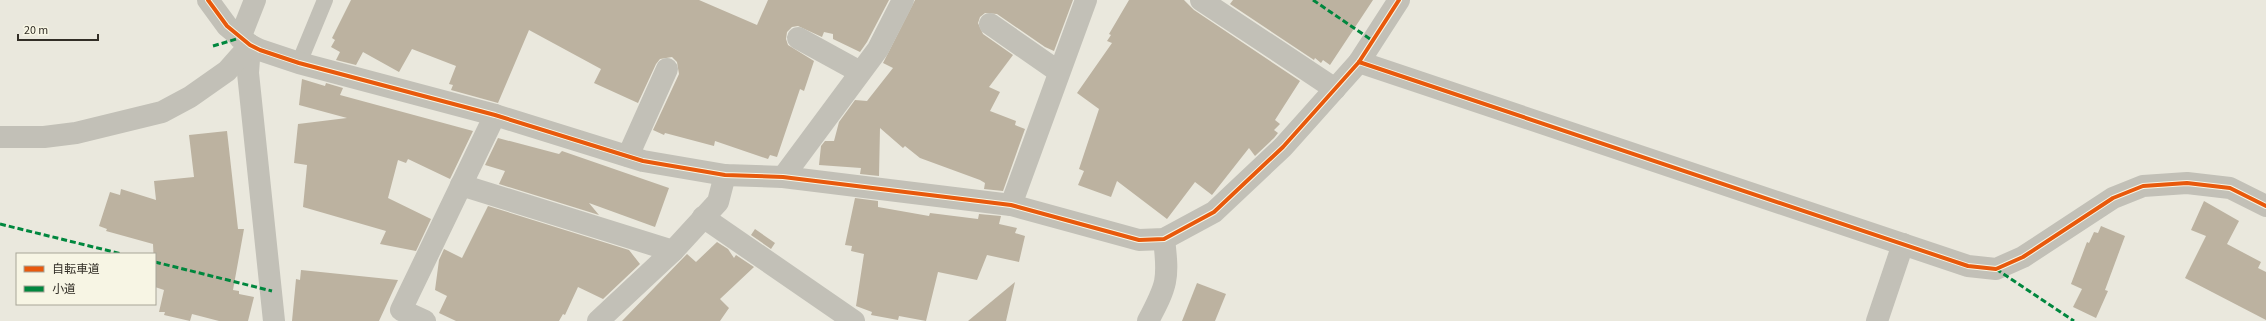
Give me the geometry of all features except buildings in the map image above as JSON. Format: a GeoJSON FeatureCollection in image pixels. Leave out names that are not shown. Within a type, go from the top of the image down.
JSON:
{"type":"FeatureCollection","features":[{"type":"Feature","properties":{"kind":"street"},"geometry":{"type":"LineString","coordinates":[[208,0],[227,26],[245,42],[299,63],[494,115],[643,161],[725,175],[783,177],[1011,205],[1139,240],[1164,239],[1214,212],[1283,147],[1359,62],[1399,0]]}},
{"type":"Feature","properties":{"kind":"street"},"geometry":{"type":"LineString","coordinates":[[0,137],[44,138],[76,133],[162,112],[190,96],[227,71],[245,42],[255,0]]}},
{"type":"Feature","properties":{"kind":"street"},"geometry":{"type":"LineString","coordinates":[[783,177],[878,48],[903,0]]}},
{"type":"Feature","properties":{"kind":"street"},"geometry":{"type":"LineString","coordinates":[[1011,205],[1086,0]]}},
{"type":"Feature","properties":{"kind":"street"},"geometry":{"type":"LineString","coordinates":[[1201,0],[1335,89]]}},
{"type":"Feature","properties":{"kind":"street"},"geometry":{"type":"LineString","coordinates":[[990,24],[1060,72]]}},
{"type":"Feature","properties":{"kind":"street"},"geometry":{"type":"LineString","coordinates":[[798,38],[860,72]]}},
{"type":"Feature","properties":{"kind":"street"},"geometry":{"type":"LineString","coordinates":[[245,42],[274,321]]}},
{"type":"Feature","properties":{"kind":"street"},"geometry":{"type":"LineString","coordinates":[[1359,62],[1968,266],[1996,269],[2023,257],[2113,198],[2143,186],[2187,183],[2230,188],[2266,206]]}},
{"type":"Feature","properties":{"kind":"street"},"geometry":{"type":"LineString","coordinates":[[628,156],[667,68]]}},
{"type":"Feature","properties":{"kind":"street"},"geometry":{"type":"LineString","coordinates":[[425,321],[401,310],[494,115]]}},
{"type":"Feature","properties":{"kind":"street"},"geometry":{"type":"LineString","coordinates":[[598,321],[673,251],[702,217],[718,202],[725,175]]}},
{"type":"Feature","properties":{"kind":"street"},"geometry":{"type":"LineString","coordinates":[[461,185],[673,251]]}},
{"type":"Feature","properties":{"kind":"street"},"geometry":{"type":"LineString","coordinates":[[702,217],[854,321]]}},
{"type":"Feature","properties":{"kind":"street"},"geometry":{"type":"LineString","coordinates":[[1148,321],[1166,282],[1168,268],[1164,239]]}},
{"type":"Feature","properties":{"kind":"street"},"geometry":{"type":"LineString","coordinates":[[1877,321],[1903,244]]}},
{"type":"Feature","properties":{"kind":"lane"},"geometry":{"type":"LineString","coordinates":[[299,63],[325,0]]}},
{"type":"Feature","properties":{"kind":"marked path"},"geometry":{"type":"LineString","coordinates":[[1313,0],[1373,41]]}},
{"type":"Feature","properties":{"kind":"marked path"},"geometry":{"type":"LineString","coordinates":[[213,46],[240,38]]}},
{"type":"Feature","properties":{"kind":"marked path"},"geometry":{"type":"LineString","coordinates":[[0,224],[118,253]]}},
{"type":"Feature","properties":{"kind":"marked path"},"geometry":{"type":"LineString","coordinates":[[156,262],[272,291]]}},
{"type":"Feature","properties":{"kind":"marked path"},"geometry":{"type":"LineString","coordinates":[[1996,269],[2074,321]]}},
{"type":"Feature","properties":{"kind":"cycle path"},"geometry":{"type":"LineString","coordinates":[[208,0],[227,26],[250,45],[260,50],[299,63],[495,115],[643,161],[725,175],[783,177],[1011,205],[1139,240],[1164,239],[1214,212],[1283,147],[1359,62],[1399,0]]}},
{"type":"Feature","properties":{"kind":"cycle path"},"geometry":{"type":"LineString","coordinates":[[1359,62],[1968,266],[1996,269],[2023,257],[2113,198],[2143,186],[2187,183],[2230,188],[2266,206]]}}]}
